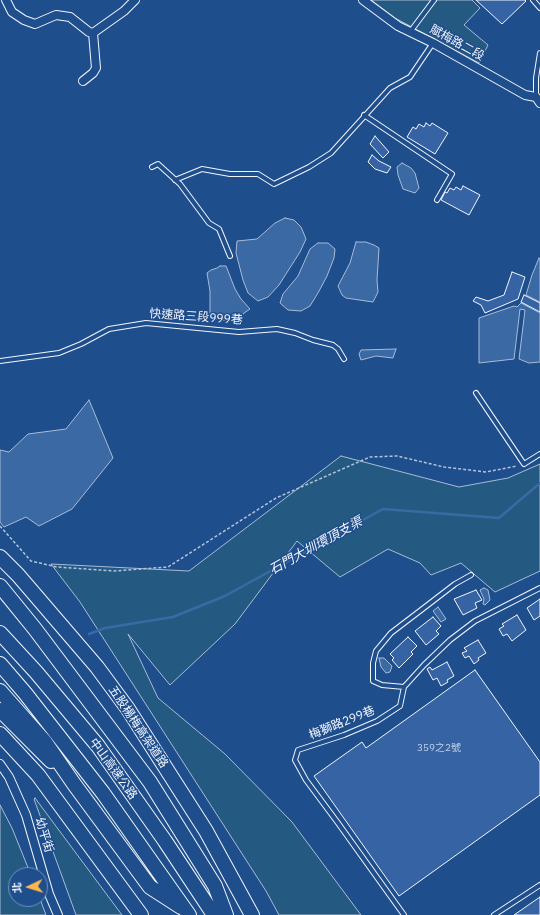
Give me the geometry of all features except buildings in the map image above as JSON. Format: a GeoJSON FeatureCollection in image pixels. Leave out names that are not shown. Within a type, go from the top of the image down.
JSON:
{"type":"FeatureCollection","features":[{"type":"Feature","properties":{"kind":"highway","name":"五股楊梅高架道路"},"geometry":{"type":"LineString","coordinates":[[0,557],[18,575],[97,667],[128,710],[206,831],[252,915]]}},
{"type":"Feature","properties":{"kind":"highway"},"geometry":{"type":"LineString","coordinates":[[0,574],[40,625],[78,684]]}},
{"type":"Feature","properties":{"kind":"highway"},"geometry":{"type":"LineString","coordinates":[[0,586],[78,684],[150,782],[215,886],[226,915]]}},
{"type":"Feature","properties":{"kind":"highway","name":"中山高速公路"},"geometry":{"type":"LineString","coordinates":[[0,633],[36,672],[98,746],[165,841],[214,915]]}},
{"type":"Feature","properties":{"kind":"highway","name":"中山高速公路"},"geometry":{"type":"LineString","coordinates":[[0,664],[24,692],[103,793],[188,913]]}},
{"type":"Feature","properties":{"kind":"highway"},"geometry":{"type":"LineString","coordinates":[[0,691],[45,742],[150,888],[188,913]]}},
{"type":"Feature","properties":{"kind":"highway"},"geometry":{"type":"LineString","coordinates":[[0,710],[74,784]]}},
{"type":"Feature","properties":{"kind":"highway"},"geometry":{"type":"LineString","coordinates":[[0,734],[38,775],[141,915]]}},
{"type":"Feature","properties":{"kind":"street"},"geometry":{"type":"LineString","coordinates":[[6,0],[12,12],[24,20],[35,24],[56,15],[70,17],[93,34]]}},
{"type":"Feature","properties":{"kind":"street"},"geometry":{"type":"LineString","coordinates":[[93,34],[124,11],[135,0]]}},
{"type":"Feature","properties":{"kind":"street","name":"賦梅路二段"},"geometry":{"type":"LineString","coordinates":[[363,0],[398,26],[433,43],[525,95],[538,100]]}},
{"type":"Feature","properties":{"kind":"street"},"geometry":{"type":"LineString","coordinates":[[83,81],[93,73],[96,68],[93,34]]}},
{"type":"Feature","properties":{"kind":"street","name":"幼平街"},"geometry":{"type":"LineString","coordinates":[[0,764],[9,777],[26,815],[49,894],[58,915]]}},
{"type":"Feature","properties":{"kind":"lane"},"geometry":{"type":"LineString","coordinates":[[410,32],[434,0]]}},
{"type":"Feature","properties":{"kind":"lane"},"geometry":{"type":"LineString","coordinates":[[533,0],[540,8]]}},
{"type":"Feature","properties":{"kind":"lane"},"geometry":{"type":"LineString","coordinates":[[176,180],[202,169],[230,174],[258,174],[274,184],[309,167],[331,153],[390,88],[410,76],[433,43]]}},
{"type":"Feature","properties":{"kind":"lane"},"geometry":{"type":"LineString","coordinates":[[538,100],[536,78],[540,53]]}},
{"type":"Feature","properties":{"kind":"lane"},"geometry":{"type":"LineString","coordinates":[[364,116],[452,174],[437,200]]}},
{"type":"Feature","properties":{"kind":"lane"},"geometry":{"type":"LineString","coordinates":[[152,167],[158,164],[180,184],[209,223],[219,229],[230,256]]}},
{"type":"Feature","properties":{"kind":"lane","name":"快速路三段999巷"},"geometry":{"type":"LineString","coordinates":[[0,361],[59,353],[81,344],[109,329],[146,323],[239,332],[277,329],[296,333],[313,340],[333,345],[338,349],[344,359]]}},
{"type":"Feature","properties":{"kind":"lane"},"geometry":{"type":"LineString","coordinates":[[476,393],[524,464],[540,454]]}},
{"type":"Feature","properties":{"kind":"lane"},"geometry":{"type":"LineString","coordinates":[[404,687],[382,685],[373,681],[373,663],[376,651],[391,633],[450,588],[471,576]]}},
{"type":"Feature","properties":{"kind":"lane","name":"梅獅路299巷"},"geometry":{"type":"LineString","coordinates":[[404,915],[306,780],[295,760],[298,750],[344,735],[377,721],[400,706],[404,687],[450,640],[475,621],[540,588]]}},
{"type":"Feature","properties":{"kind":"lane"},"geometry":{"type":"LineString","coordinates":[[494,915],[540,885]]}},
{"type":"Feature","properties":{"kind":"path"},"geometry":{"type":"LineString","coordinates":[[0,526],[31,561],[58,567],[114,570],[168,567],[276,498],[370,458],[397,456],[444,467],[486,472],[524,464]]}},
{"type":"Feature","properties":{"kind":"shaded area"},"geometry":{"type":"Polygon","coordinates":[[[371,0],[472,0],[480,8],[464,25],[488,45],[479,63],[395,18],[371,0]]]}},
{"type":"Feature","properties":{"kind":"shaded area"},"geometry":{"type":"Polygon","coordinates":[[[402,163],[411,168],[415,173],[419,188],[415,193],[403,189],[397,167],[402,163]]]}},
{"type":"Feature","properties":{"kind":"shaded area"},"geometry":{"type":"Polygon","coordinates":[[[285,218],[294,220],[301,227],[306,239],[300,252],[279,285],[268,297],[258,301],[248,293],[243,280],[236,253],[237,241],[257,239],[275,223],[285,218]]]}},
{"type":"Feature","properties":{"kind":"shaded area"},"geometry":{"type":"Polygon","coordinates":[[[356,242],[366,242],[379,248],[377,280],[378,292],[373,302],[346,298],[342,295],[338,286],[350,263],[356,242]]]}},
{"type":"Feature","properties":{"kind":"shaded area"},"geometry":{"type":"Polygon","coordinates":[[[318,243],[328,243],[335,249],[334,258],[327,276],[310,306],[301,311],[288,310],[280,303],[283,294],[298,276],[310,249],[318,243]]]}},
{"type":"Feature","properties":{"kind":"shaded area"},"geometry":{"type":"Polygon","coordinates":[[[539,258],[540,259],[540,302],[526,295],[539,258]]]}},
{"type":"Feature","properties":{"kind":"shaded area"},"geometry":{"type":"Polygon","coordinates":[[[220,266],[226,266],[235,289],[250,309],[244,313],[239,320],[222,320],[211,318],[210,316],[210,291],[207,273],[220,266]]]}},
{"type":"Feature","properties":{"kind":"shaded area"},"geometry":{"type":"Polygon","coordinates":[[[521,303],[540,313],[540,362],[529,363],[519,359],[525,310],[520,309],[514,359],[479,363],[479,318],[514,306],[517,307],[521,303]]]}},
{"type":"Feature","properties":{"kind":"shaded area"},"geometry":{"type":"Polygon","coordinates":[[[396,349],[393,358],[376,356],[361,360],[359,354],[361,350],[396,349]]]}},
{"type":"Feature","properties":{"kind":"shaded area"},"geometry":{"type":"Polygon","coordinates":[[[89,400],[113,458],[72,509],[39,526],[26,517],[4,527],[0,522],[0,450],[9,452],[28,434],[66,429],[89,400]]]}},
{"type":"Feature","properties":{"kind":"shaded area"},"geometry":{"type":"Polygon","coordinates":[[[341,456],[459,487],[508,478],[540,464],[540,571],[495,592],[461,563],[431,575],[420,563],[388,549],[340,577],[297,541],[235,624],[170,685],[128,634],[158,698],[225,754],[292,822],[361,915],[279,915],[266,891],[80,602],[51,564],[189,571],[341,456]]]}},
{"type":"Feature","properties":{"kind":"shaded area"},"geometry":{"type":"Polygon","coordinates":[[[484,588],[488,590],[490,600],[485,605],[483,604],[484,599],[480,590],[484,588]]]}},
{"type":"Feature","properties":{"kind":"shaded area"},"geometry":{"type":"Polygon","coordinates":[[[438,607],[446,619],[441,622],[433,611],[438,607]]]}},
{"type":"Feature","properties":{"kind":"shaded area"},"geometry":{"type":"Polygon","coordinates":[[[379,658],[384,658],[392,666],[390,672],[386,673],[381,667],[379,658]]]}},
{"type":"Feature","properties":{"kind":"shaded area"},"geometry":{"type":"Polygon","coordinates":[[[35,798],[122,915],[76,915],[34,799],[35,798]]]}},
{"type":"Feature","properties":{"kind":"shaded area"},"geometry":{"type":"Polygon","coordinates":[[[0,805],[12,828],[28,867],[8,867],[8,907],[43,907],[46,915],[0,915],[0,805]]]}},
{"type":"Feature","properties":{"kind":"waterway","name":"石門大圳環頂支渠"},"geometry":{"type":"LineString","coordinates":[[89,634],[105,628],[173,617],[225,596],[383,509],[499,518],[540,483]]}}]}
